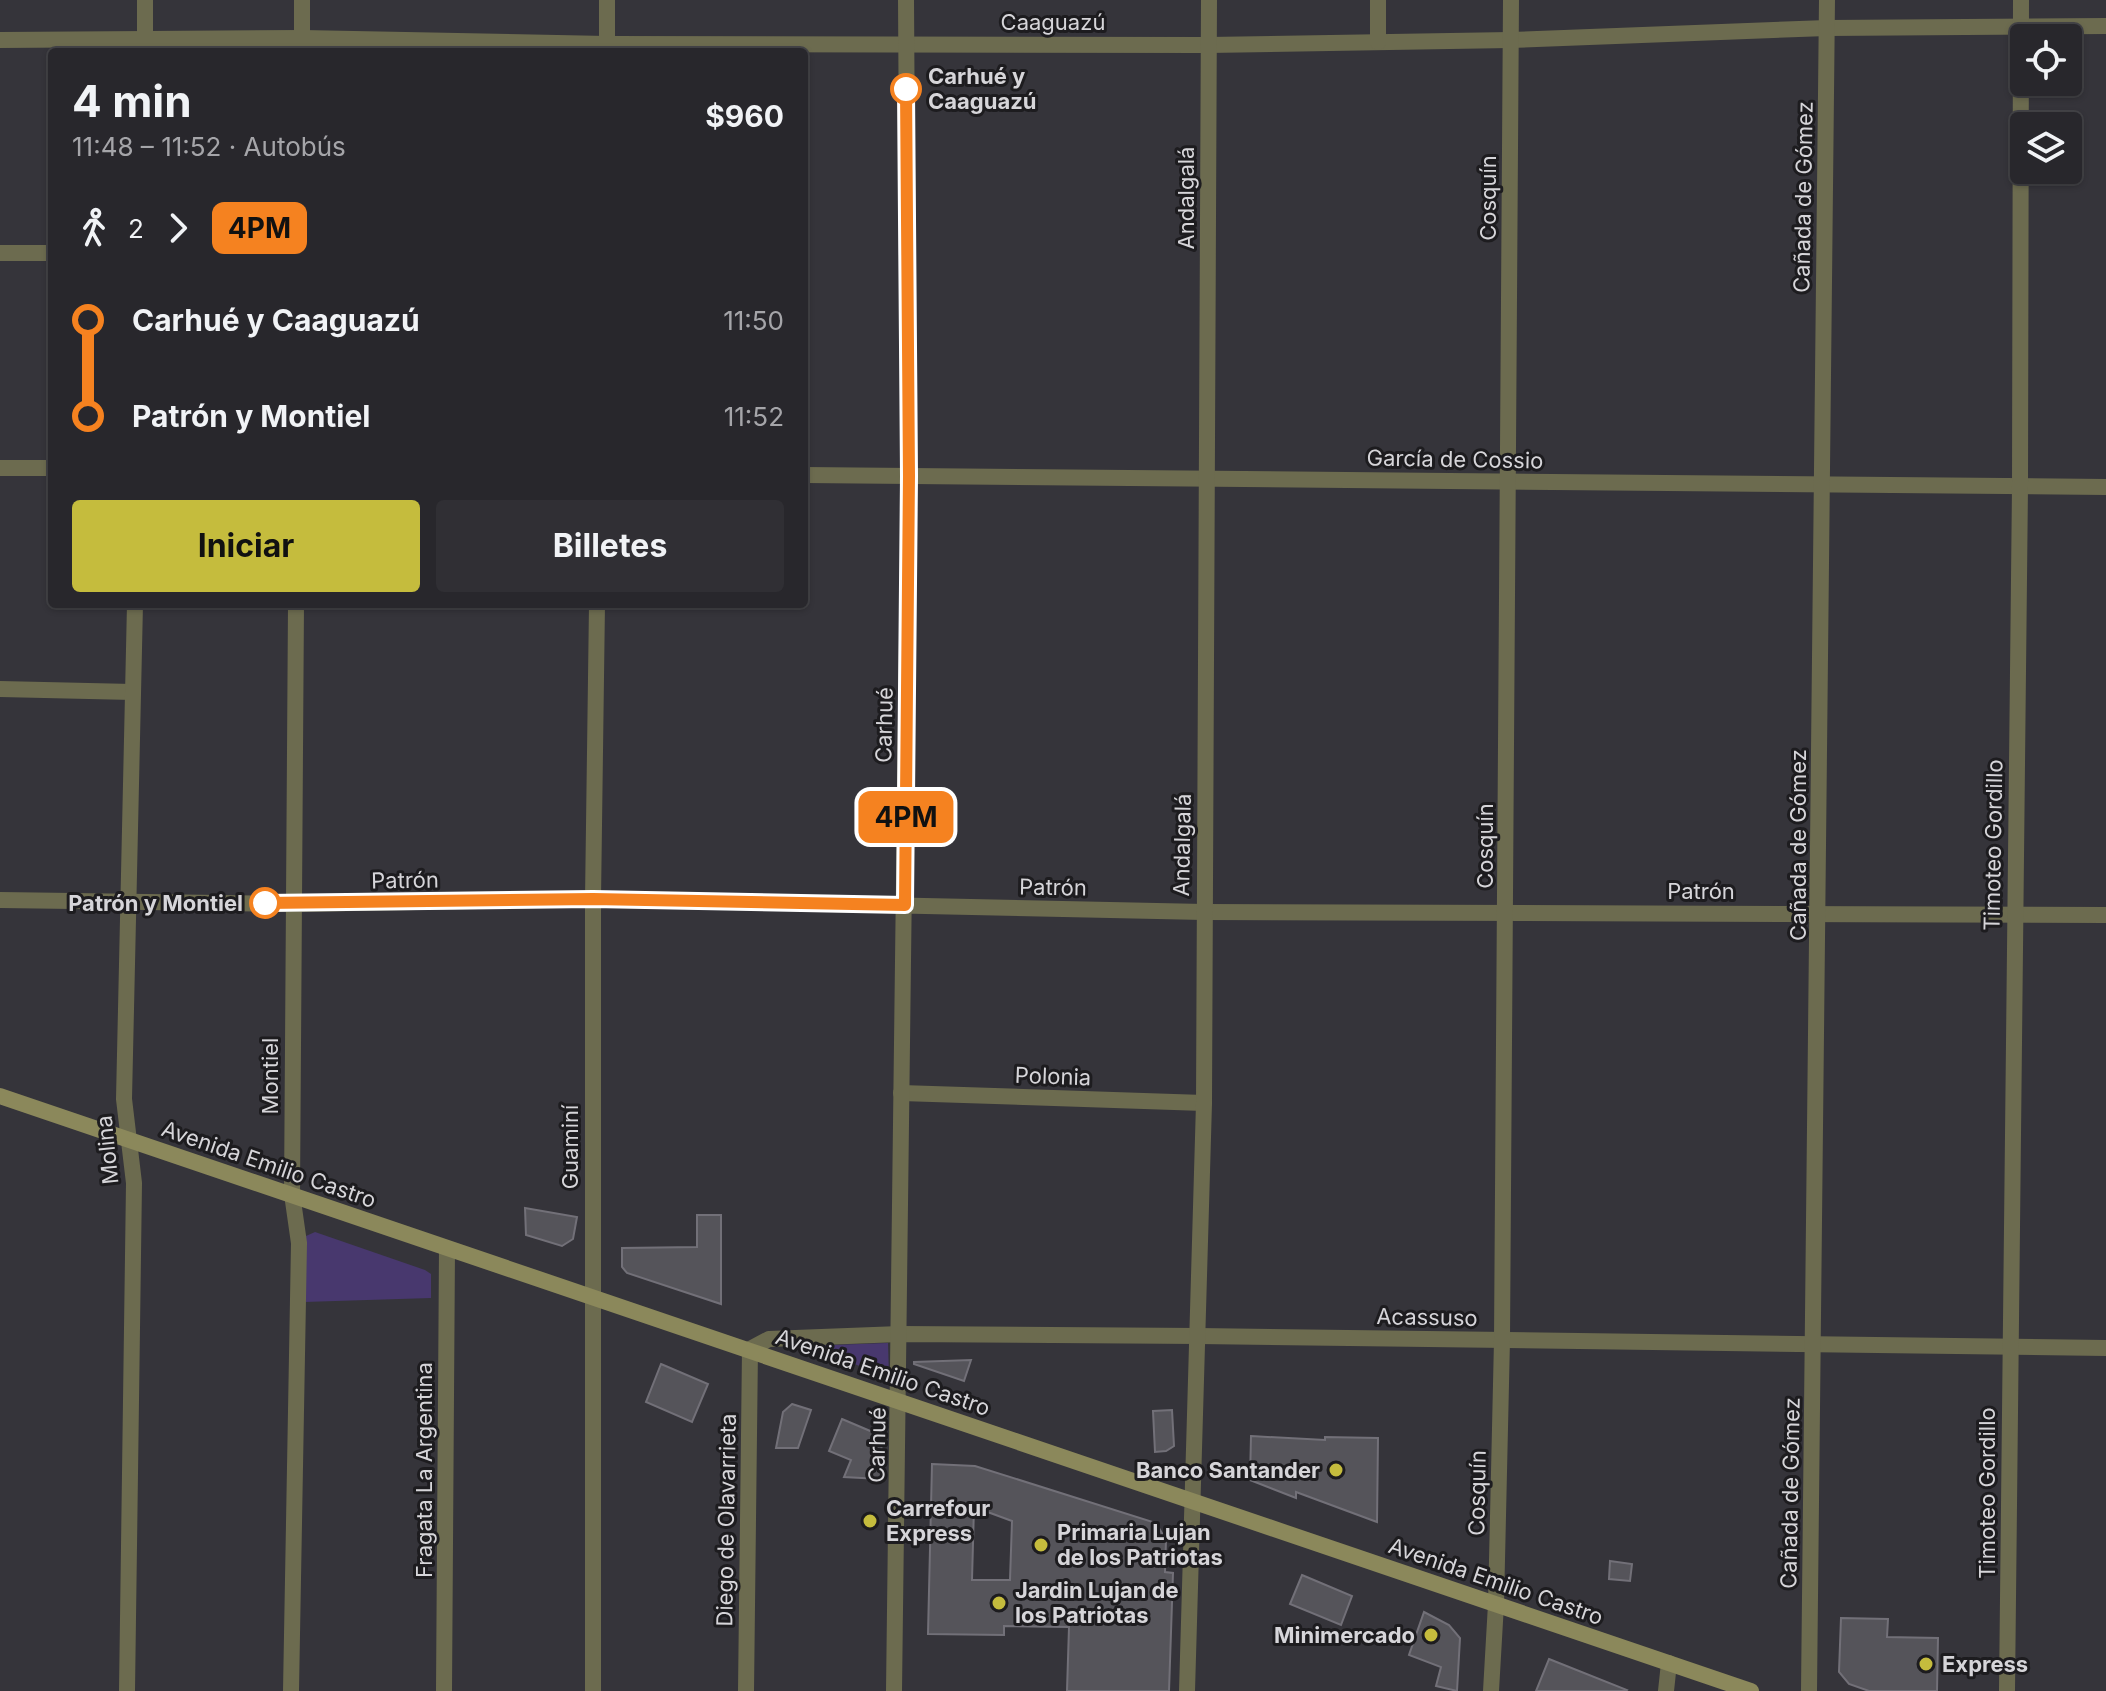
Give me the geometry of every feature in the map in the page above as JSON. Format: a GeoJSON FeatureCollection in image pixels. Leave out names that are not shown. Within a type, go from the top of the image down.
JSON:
{"type":"FeatureCollection","features":[{"type":"Feature","properties":{"kind":"main road","name":"Avenida Emilio Castro"},"geometry":{"type":"LineString","coordinates":[[0,1096],[1751,1691]]}},
{"type":"Feature","properties":{"kind":"street"},"geometry":{"type":"LineString","coordinates":[[145,0],[145,46]]}},
{"type":"Feature","properties":{"kind":"street"},"geometry":{"type":"LineString","coordinates":[[302,0],[302,45]]}},
{"type":"Feature","properties":{"kind":"street"},"geometry":{"type":"LineString","coordinates":[[607,0],[607,48]]}},
{"type":"Feature","properties":{"kind":"street","name":"Carhué"},"geometry":{"type":"LineString","coordinates":[[894,1691],[900,1402],[909,476],[906,0]]}},
{"type":"Feature","properties":{"kind":"street","name":"Andalgalá"},"geometry":{"type":"LineString","coordinates":[[1187,1691],[1195,1502],[1204,1103],[1209,0]]}},
{"type":"Feature","properties":{"kind":"street"},"geometry":{"type":"LineString","coordinates":[[1378,0],[1378,42]]}},
{"type":"Feature","properties":{"kind":"street","name":"Cosquín"},"geometry":{"type":"LineString","coordinates":[[1491,1691],[1502,1340],[1511,0]]}},
{"type":"Feature","properties":{"kind":"street","name":"Cañada de Gómez"},"geometry":{"type":"LineString","coordinates":[[1809,1691],[1827,0]]}},
{"type":"Feature","properties":{"kind":"street","name":"Timoteo Gordillo"},"geometry":{"type":"LineString","coordinates":[[2020,24],[2021,0]]}},
{"type":"Feature","properties":{"kind":"street","name":"Caaguazú"},"geometry":{"type":"LineString","coordinates":[[2082,27],[2106,26]]}},
{"type":"Feature","properties":{"kind":"street","name":"Caaguazú"},"geometry":{"type":"LineString","coordinates":[[0,40],[145,46],[607,48],[906,43],[1208,45],[1510,40],[1827,28],[2010,28]]}},
{"type":"Feature","properties":{"kind":"street","name":"Timoteo Gordillo"},"geometry":{"type":"LineString","coordinates":[[2007,1691],[2020,486],[2020,96]]}},
{"type":"Feature","properties":{"kind":"street"},"geometry":{"type":"LineString","coordinates":[[0,253],[48,253]]}},
{"type":"Feature","properties":{"kind":"street"},"geometry":{"type":"LineString","coordinates":[[0,468],[48,468]]}},
{"type":"Feature","properties":{"kind":"street","name":"García de Cossio"},"geometry":{"type":"LineString","coordinates":[[808,475],[2106,487]]}},
{"type":"Feature","properties":{"kind":"street","name":"Molina"},"geometry":{"type":"LineString","coordinates":[[127,1691],[134,1183],[124,1099],[135,608]]}},
{"type":"Feature","properties":{"kind":"street","name":"Montiel"},"geometry":{"type":"LineString","coordinates":[[291,1691],[299,1243],[292,1194],[296,608]]}},
{"type":"Feature","properties":{"kind":"street","name":"Guaminí"},"geometry":{"type":"LineString","coordinates":[[593,1691],[593,899],[597,608]]}},
{"type":"Feature","properties":{"kind":"street"},"geometry":{"type":"LineString","coordinates":[[0,689],[133,692]]}},
{"type":"Feature","properties":{"kind":"street","name":"Patrón"},"geometry":{"type":"LineString","coordinates":[[0,900],[293,904],[593,899],[1204,912],[2106,915]]}},
{"type":"Feature","properties":{"kind":"street","name":"Polonia"},"geometry":{"type":"LineString","coordinates":[[901,1093],[1204,1103]]}},
{"type":"Feature","properties":{"kind":"street","name":"Fragata La Argentina"},"geometry":{"type":"LineString","coordinates":[[444,1691],[447,1249]]}},
{"type":"Feature","properties":{"kind":"street","name":"Acassuso"},"geometry":{"type":"LineString","coordinates":[[750,1349],[769,1339],[797,1335],[900,1334],[2106,1348]]}},
{"type":"Feature","properties":{"kind":"street","name":"Diego de Olavarrieta"},"geometry":{"type":"LineString","coordinates":[[746,1691],[750,1349]]}},
{"type":"Feature","properties":{"kind":"street"},"geometry":{"type":"LineString","coordinates":[[1666,1691],[1669,1663]]}},
{"type":"Feature","properties":{"kind":"shaded area"},"geometry":{"type":"Polygon","coordinates":[[[315,1232],[425,1270],[431,1274],[431,1298],[304,1302],[306,1236],[315,1232]]]}},
{"type":"Feature","properties":{"kind":"shaded area"},"geometry":{"type":"Polygon","coordinates":[[[888,1343],[889,1377],[806,1346],[888,1343]]]}},
{"type":"Feature","properties":{"kind":"building"},"geometry":{"type":"Polygon","coordinates":[[[525,1208],[577,1217],[573,1239],[562,1246],[526,1235],[525,1208]]]}},
{"type":"Feature","properties":{"kind":"building"},"geometry":{"type":"Polygon","coordinates":[[[697,1215],[721,1215],[721,1304],[627,1273],[622,1267],[622,1248],[697,1247],[697,1215]]]}},
{"type":"Feature","properties":{"kind":"building"},"geometry":{"type":"Polygon","coordinates":[[[971,1360],[964,1381],[914,1364],[914,1362],[971,1360]]]}},
{"type":"Feature","properties":{"kind":"building"},"geometry":{"type":"Polygon","coordinates":[[[661,1364],[708,1384],[692,1422],[646,1402],[661,1364]]]}},
{"type":"Feature","properties":{"kind":"building"},"geometry":{"type":"Polygon","coordinates":[[[792,1404],[811,1410],[798,1448],[776,1448],[783,1412],[792,1404]]]}},
{"type":"Feature","properties":{"kind":"building"},"geometry":{"type":"Polygon","coordinates":[[[1172,1410],[1174,1446],[1155,1452],[1153,1411],[1172,1410]]]}},
{"type":"Feature","properties":{"kind":"building"},"geometry":{"type":"Polygon","coordinates":[[[842,1419],[882,1436],[880,1479],[844,1477],[851,1460],[829,1451],[842,1419]]]}},
{"type":"Feature","properties":{"kind":"building"},"geometry":{"type":"Polygon","coordinates":[[[1251,1436],[1325,1440],[1325,1437],[1378,1438],[1377,1522],[1296,1492],[1296,1498],[1250,1480],[1251,1436]]]}},
{"type":"Feature","properties":{"kind":"building"},"geometry":{"type":"Polygon","coordinates":[[[932,1464],[975,1466],[1156,1523],[1166,1540],[1165,1572],[1173,1573],[1169,1691],[1067,1691],[1069,1627],[1004,1626],[1004,1635],[928,1634],[932,1464]],[[974,1507],[972,1580],[1010,1580],[1012,1521],[974,1507]]]}},
{"type":"Feature","properties":{"kind":"building"},"geometry":{"type":"Polygon","coordinates":[[[1610,1561],[1632,1564],[1630,1581],[1609,1579],[1610,1561]]]}},
{"type":"Feature","properties":{"kind":"building"},"geometry":{"type":"Polygon","coordinates":[[[1302,1575],[1352,1596],[1341,1625],[1290,1604],[1302,1575]]]}},
{"type":"Feature","properties":{"kind":"building"},"geometry":{"type":"Polygon","coordinates":[[[1424,1612],[1449,1625],[1460,1638],[1457,1691],[1436,1686],[1441,1667],[1409,1655],[1424,1612]]]}},
{"type":"Feature","properties":{"kind":"building"},"geometry":{"type":"Polygon","coordinates":[[[1841,1618],[1888,1619],[1887,1637],[1938,1638],[1937,1691],[1869,1691],[1849,1684],[1839,1672],[1841,1618]]]}},
{"type":"Feature","properties":{"kind":"building"},"geometry":{"type":"Polygon","coordinates":[[[1549,1659],[1627,1690],[1536,1691],[1549,1659]]]}},
{"type":"Feature","properties":{"kind":"bus line","name":"4PM"},"geometry":{"type":"LineString","coordinates":[[265,903],[593,899],[905,905],[909,476],[906,89]]}},
{"type":"Feature","properties":{"kind":"place","name":"Carhué y Caaguazú"},"geometry":{"type":"Point","coordinates":[906,89]}},
{"type":"Feature","properties":{"kind":"place","name":"Patrón y Montiel"},"geometry":{"type":"Point","coordinates":[265,903]}},
{"type":"Feature","properties":{"kind":"place","name":"Banco Santander"},"geometry":{"type":"Point","coordinates":[1336,1470]}},
{"type":"Feature","properties":{"kind":"place","name":"Carrefour Express"},"geometry":{"type":"Point","coordinates":[870,1521]}},
{"type":"Feature","properties":{"kind":"place","name":"Primaria Lujan de los Patriotas"},"geometry":{"type":"Point","coordinates":[1041,1545]}},
{"type":"Feature","properties":{"kind":"place","name":"Jardin Lujan de los Patriotas"},"geometry":{"type":"Point","coordinates":[999,1603]}},
{"type":"Feature","properties":{"kind":"place","name":"Minimercado"},"geometry":{"type":"Point","coordinates":[1431,1635]}},
{"type":"Feature","properties":{"kind":"place","name":"Express"},"geometry":{"type":"Point","coordinates":[1926,1664]}}]}
